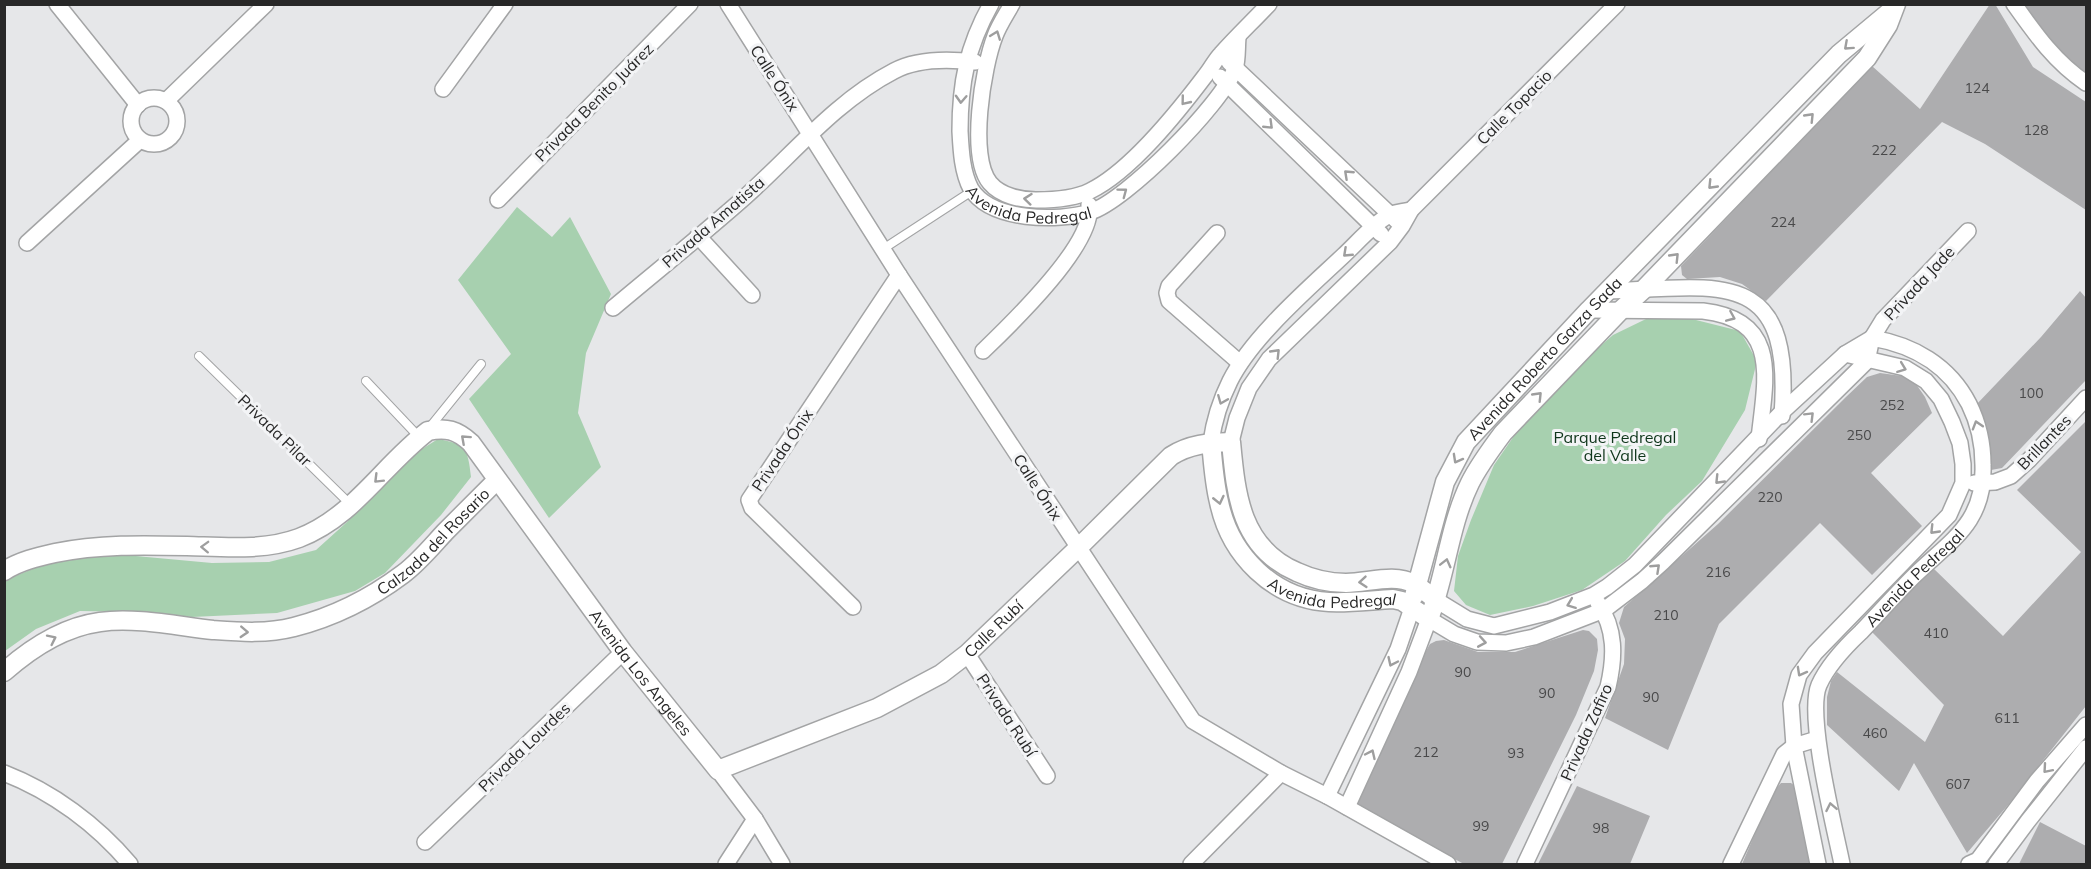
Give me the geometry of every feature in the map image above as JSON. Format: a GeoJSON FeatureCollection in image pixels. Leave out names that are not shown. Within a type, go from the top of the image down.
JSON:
{"type":"FeatureCollection","features":[{"type":"Feature","properties":{"kind":"street"},"geometry":{"type":"LineString","coordinates":[[57,4],[138,105]]}},
{"type":"Feature","properties":{"kind":"street"},"geometry":{"type":"LineString","coordinates":[[166,101],[266,4]]}},
{"type":"Feature","properties":{"kind":"street"},"geometry":{"type":"LineString","coordinates":[[443,89],[505,4]]}},
{"type":"Feature","properties":{"kind":"street","name":"Privada Benito Juárez"},"geometry":{"type":"LineString","coordinates":[[498,200],[690,4]]}},
{"type":"Feature","properties":{"kind":"street","name":"Calle Ónix"},"geometry":{"type":"LineString","coordinates":[[728,4],[899,275],[1193,721],[1281,773],[1327,796],[1448,864]]}},
{"type":"Feature","properties":{"kind":"street","name":"Avenida Pedregal"},"geometry":{"type":"LineString","coordinates":[[991,4],[973,40],[967,61],[962,88],[960,137],[965,176],[972,191],[989,206],[1011,214],[1056,217],[1091,212],[1108,203],[1136,182],[1189,130],[1227,84],[1236,68],[1238,38]]}},
{"type":"Feature","properties":{"kind":"street","name":"Avenida Pedregal"},"geometry":{"type":"LineString","coordinates":[[1012,4],[994,37],[987,63],[980,129],[980,157],[988,181],[996,189],[1029,200],[1059,200],[1088,193],[1120,170],[1172,117],[1211,69],[1220,54],[1269,4]]}},
{"type":"Feature","properties":{"kind":"street","name":"Calle Topacio"},"geometry":{"type":"LineString","coordinates":[[1402,226],[1411,210],[1617,4]]}},
{"type":"Feature","properties":{"kind":"street"},"geometry":{"type":"LineString","coordinates":[[2014,4],[2054,57],[2086,83]]}},
{"type":"Feature","properties":{"kind":"street","name":"Avenida Roberto Garza Sada"},"geometry":{"type":"LineString","coordinates":[[1347,807],[1409,672],[1436,600],[1459,511],[1470,483],[1486,455],[1503,433],[1621,310],[1867,58],[1888,25],[1895,7]]}},
{"type":"Feature","properties":{"kind":"street","name":"Avenida Roberto Garza Sada"},"geometry":{"type":"LineString","coordinates":[[1327,796],[1398,649],[1407,626],[1445,482],[1466,442],[1589,310],[1839,54],[1895,7]]}},
{"type":"Feature","properties":{"kind":"street"},"geometry":{"type":"LineString","coordinates":[[1220,54],[1402,226]]}},
{"type":"Feature","properties":{"kind":"street","name":"Privada Amatista"},"geometry":{"type":"LineString","coordinates":[[613,308],[746,196],[810,133],[857,94],[896,69],[928,61],[987,63]]}},
{"type":"Feature","properties":{"kind":"street"},"geometry":{"type":"LineString","coordinates":[[1211,69],[1390,242]]}},
{"type":"Feature","properties":{"kind":"street"},"geometry":{"type":"LineString","coordinates":[[151,98],[166,101],[175,111],[177,118],[177,124],[171,137],[160,144],[153,145],[140,140],[131,123],[134,110],[151,98]]}},
{"type":"Feature","properties":{"kind":"street"},"geometry":{"type":"LineString","coordinates":[[27,243],[140,140]]}},
{"type":"Feature","properties":{"kind":"street"},"geometry":{"type":"LineString","coordinates":[[983,351],[1050,281],[1079,240],[1091,212],[1088,193]]}},
{"type":"Feature","properties":{"kind":"street"},"geometry":{"type":"LineString","coordinates":[[1391,214],[1411,210]]}},
{"type":"Feature","properties":{"kind":"street","name":"Avenida Pedregal"},"geometry":{"type":"LineString","coordinates":[[1391,214],[1374,227],[1299,298],[1259,340],[1240,363],[1214,421],[1211,442],[1219,503],[1226,524],[1246,561],[1264,578],[1296,595],[1329,602],[1394,599],[1402,601],[1454,634],[1477,642],[1506,643],[1534,637],[1604,610],[1663,562],[1867,361]]}},
{"type":"Feature","properties":{"kind":"street","name":"Avenida Pedregal"},"geometry":{"type":"LineString","coordinates":[[1402,226],[1390,242],[1269,360],[1249,388],[1237,418],[1231,442],[1234,476],[1241,508],[1253,536],[1269,555],[1288,569],[1320,580],[1347,583],[1396,579],[1416,585],[1467,619],[1494,626],[1550,612],[1594,595],[1635,565],[1782,412],[1845,354],[1867,361],[1880,361],[1905,368],[1926,381],[1934,390],[1952,422],[1960,443],[1963,464],[1963,483],[1949,515],[1806,663],[1794,686],[1791,704],[1794,746],[1818,864]]}},
{"type":"Feature","properties":{"kind":"street","name":"Privada Jade"},"geometry":{"type":"LineString","coordinates":[[1867,361],[1872,338],[1883,320],[1968,231]]}},
{"type":"Feature","properties":{"kind":"street"},"geometry":{"type":"LineString","coordinates":[[1217,233],[1169,286],[1167,293],[1169,301],[1240,363]]}},
{"type":"Feature","properties":{"kind":"street"},"geometry":{"type":"LineString","coordinates":[[698,236],[752,295]]}},
{"type":"Feature","properties":{"kind":"street","name":"Privada Ónix"},"geometry":{"type":"LineString","coordinates":[[853,607],[752,508],[750,500],[899,275]]}},
{"type":"Feature","properties":{"kind":"street"},"geometry":{"type":"LineString","coordinates":[[1609,291],[1708,288],[1734,291],[1758,304],[1773,326],[1779,341],[1782,360],[1780,446]]}},
{"type":"Feature","properties":{"kind":"street"},"geometry":{"type":"LineString","coordinates":[[1589,310],[1718,313],[1738,320],[1745,326],[1761,349],[1766,373],[1756,470]]}},
{"type":"Feature","properties":{"kind":"street","name":"Avenida Pedregal"},"geometry":{"type":"LineString","coordinates":[[1842,864],[1817,739],[1815,696],[1828,669],[1853,640],[1974,516],[1984,483],[1983,446],[1979,427],[1965,396],[1953,380],[1938,365],[1911,348],[1893,341],[1872,338]]}},
{"type":"Feature","properties":{"kind":"street","name":"Privada Jade"},"geometry":{"type":"LineString","coordinates":[[1845,354],[1872,338]]}},
{"type":"Feature","properties":{"kind":"street","name":"Brillantes"},"geometry":{"type":"LineString","coordinates":[[1963,483],[1984,483],[2011,476],[2029,460],[2086,398]]}},
{"type":"Feature","properties":{"kind":"street","name":"Calzada del Rosario"},"geometry":{"type":"LineString","coordinates":[[4,672],[26,652],[76,628],[99,622],[133,622],[249,633],[271,632],[331,615],[372,595],[405,572],[496,481],[471,443],[462,435],[452,429],[441,428],[423,434]]}},
{"type":"Feature","properties":{"kind":"street"},"geometry":{"type":"LineString","coordinates":[[4,571],[27,559],[95,547],[125,545],[243,548],[297,539],[318,530],[351,505],[423,434]]}},
{"type":"Feature","properties":{"kind":"street","name":"Calle Rubí"},"geometry":{"type":"LineString","coordinates":[[718,770],[877,708],[941,674],[967,654],[1078,549],[1171,456],[1189,446],[1211,442],[1231,442]]}},
{"type":"Feature","properties":{"kind":"street","name":"Avenida Los Angeles"},"geometry":{"type":"LineString","coordinates":[[496,481],[622,652],[755,819],[782,864]]}},
{"type":"Feature","properties":{"kind":"street","name":"Privada Zafiro"},"geometry":{"type":"LineString","coordinates":[[1525,864],[1608,687],[1614,664],[1613,646],[1604,610],[1594,595]]}},
{"type":"Feature","properties":{"kind":"street","name":"Privada Lourdes"},"geometry":{"type":"LineString","coordinates":[[425,842],[622,652]]}},
{"type":"Feature","properties":{"kind":"street","name":"Privada Rubí"},"geometry":{"type":"LineString","coordinates":[[967,654],[1047,776]]}},
{"type":"Feature","properties":{"kind":"street"},"geometry":{"type":"LineString","coordinates":[[1976,863],[2037,781],[2086,725]]}},
{"type":"Feature","properties":{"kind":"street"},"geometry":{"type":"LineString","coordinates":[[1731,864],[1784,754],[1794,746],[1817,739]]}},
{"type":"Feature","properties":{"kind":"street"},"geometry":{"type":"LineString","coordinates":[[1996,864],[2086,748]]}},
{"type":"Feature","properties":{"kind":"street"},"geometry":{"type":"LineString","coordinates":[[4,773],[25,781],[79,815],[130,864]]}},
{"type":"Feature","properties":{"kind":"street"},"geometry":{"type":"LineString","coordinates":[[1191,864],[1281,773]]}},
{"type":"Feature","properties":{"kind":"street"},"geometry":{"type":"LineString","coordinates":[[726,864],[755,819]]}},
{"type":"Feature","properties":{"kind":"lane"},"geometry":{"type":"LineString","coordinates":[[883,249],[972,191]]}},
{"type":"Feature","properties":{"kind":"lane","name":"Privada Pilar"},"geometry":{"type":"LineString","coordinates":[[199,356],[351,505]]}},
{"type":"Feature","properties":{"kind":"lane"},"geometry":{"type":"LineString","coordinates":[[366,381],[423,434],[481,364]]}},
{"type":"Feature","properties":{"kind":"green space"},"geometry":{"type":"Polygon","coordinates":[[[517,207],[552,237],[570,217],[611,294],[586,353],[578,413],[601,467],[549,518],[469,399],[511,354],[458,280],[517,207]]]}},
{"type":"Feature","properties":{"kind":"green space","name":"Parque Pedregal del Valle"},"geometry":{"type":"Polygon","coordinates":[[[1646,319],[1692,319],[1740,331],[1757,361],[1745,410],[1702,481],[1666,515],[1625,561],[1582,590],[1533,606],[1490,615],[1466,605],[1454,591],[1458,556],[1494,465],[1525,420],[1553,387],[1613,335],[1646,319]]]}},
{"type":"Feature","properties":{"kind":"green space"},"geometry":{"type":"Polygon","coordinates":[[[438,439],[455,443],[464,449],[469,460],[471,477],[441,515],[385,573],[355,591],[277,613],[192,617],[136,612],[80,611],[36,629],[5,651],[4,581],[8,579],[47,563],[114,554],[212,563],[269,562],[316,550],[395,473],[422,449],[438,439]]]}},
{"type":"Feature","properties":{"kind":"building"},"geometry":{"type":"Polygon","coordinates":[[[1990,4],[1995,4],[2033,67],[2086,102],[2086,210],[1985,144],[1942,122],[1766,301],[1742,284],[1720,277],[1687,279],[1682,275],[1681,266],[1872,66],[1920,109],[1990,4]]]}},
{"type":"Feature","properties":{"kind":"building"},"geometry":{"type":"Polygon","coordinates":[[[2024,4],[2086,4],[2086,73],[2047,40],[2024,4]]]}},
{"type":"Feature","properties":{"kind":"building"},"geometry":{"type":"Polygon","coordinates":[[[2080,291],[2086,298],[2086,380],[2002,468],[1991,470],[1975,406],[2041,337],[2080,291]]]}},
{"type":"Feature","properties":{"kind":"building"},"geometry":{"type":"Polygon","coordinates":[[[1880,373],[1902,376],[1916,384],[1932,413],[1871,473],[1922,526],[1872,575],[1820,523],[1719,624],[1668,750],[1605,718],[1624,664],[1625,639],[1619,623],[1624,607],[1718,524],[1867,377],[1880,373]]]}},
{"type":"Feature","properties":{"kind":"building"},"geometry":{"type":"Polygon","coordinates":[[[2086,421],[2086,706],[1967,853],[1914,763],[1899,791],[1827,725],[1827,697],[1831,681],[1837,672],[1925,742],[1944,705],[1870,630],[1932,567],[2003,636],[2081,552],[2017,490],[2086,421]]]}},
{"type":"Feature","properties":{"kind":"building"},"geometry":{"type":"Polygon","coordinates":[[[1583,630],[1589,631],[1597,639],[1598,650],[1594,671],[1576,715],[1502,864],[1464,864],[1352,805],[1403,691],[1430,644],[1444,640],[1478,652],[1515,652],[1583,630]]]}},
{"type":"Feature","properties":{"kind":"building"},"geometry":{"type":"Polygon","coordinates":[[[1781,783],[1791,783],[1795,786],[1810,864],[1742,864],[1773,792],[1781,783]]]}},
{"type":"Feature","properties":{"kind":"building"},"geometry":{"type":"Polygon","coordinates":[[[1577,786],[1650,816],[1630,864],[1538,864],[1577,786]]]}},
{"type":"Feature","properties":{"kind":"building"},"geometry":{"type":"Polygon","coordinates":[[[2040,822],[2086,846],[2086,864],[2019,864],[2040,822]]]}}]}
